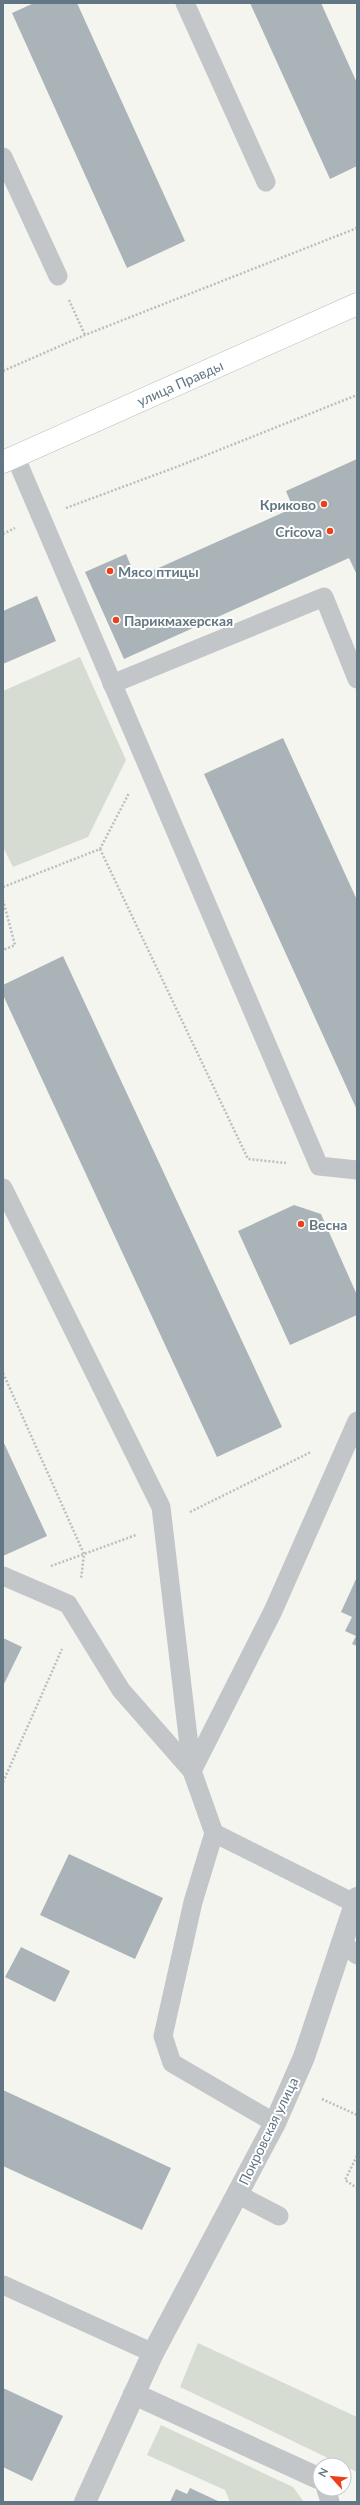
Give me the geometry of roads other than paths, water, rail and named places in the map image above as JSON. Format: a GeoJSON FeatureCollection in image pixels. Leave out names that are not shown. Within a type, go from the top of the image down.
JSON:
{"type":"FeatureCollection","features":[{"type":"Feature","properties":{"kind":"main road","name":"улица Правды"},"geometry":{"type":"LineString","coordinates":[[9,459],[357,304]]}},
{"type":"Feature","properties":{"kind":"street","name":"Покровская улица"},"geometry":{"type":"LineString","coordinates":[[85,2502],[153,2353],[275,2123],[349,1948],[356,1901]]}},
{"type":"Feature","properties":{"kind":"street"},"geometry":{"type":"LineString","coordinates":[[134,2394],[312,2478]]}},
{"type":"Feature","properties":{"kind":"lane"},"geometry":{"type":"LineString","coordinates":[[185,3],[266,182]]}},
{"type":"Feature","properties":{"kind":"lane"},"geometry":{"type":"LineString","coordinates":[[3,157],[58,276]]}},
{"type":"Feature","properties":{"kind":"lane"},"geometry":{"type":"LineString","coordinates":[[9,459],[40,517],[319,1166],[357,1170]]}},
{"type":"Feature","properties":{"kind":"lane"},"geometry":{"type":"LineString","coordinates":[[112,684],[324,597],[357,679]]}},
{"type":"Feature","properties":{"kind":"lane"},"geometry":{"type":"LineString","coordinates":[[3,1188],[161,1507],[192,1771],[214,1833],[193,1902],[163,2036],[172,2063],[275,2123]]}},
{"type":"Feature","properties":{"kind":"lane"},"geometry":{"type":"LineString","coordinates":[[192,1771],[272,1611],[357,1421]]}},
{"type":"Feature","properties":{"kind":"lane"},"geometry":{"type":"LineString","coordinates":[[3,1576],[68,1604],[121,1690],[192,1771]]}},
{"type":"Feature","properties":{"kind":"lane"},"geometry":{"type":"LineString","coordinates":[[214,1833],[356,1901]]}},
{"type":"Feature","properties":{"kind":"lane"},"geometry":{"type":"LineString","coordinates":[[237,2194],[279,2216]]}},
{"type":"Feature","properties":{"kind":"lane"},"geometry":{"type":"LineString","coordinates":[[3,2285],[153,2353]]}},
{"type":"Feature","properties":{"kind":"place","name":"Криково"},"geometry":{"type":"Point","coordinates":[324,504]}},
{"type":"Feature","properties":{"kind":"place","name":"Cricova"},"geometry":{"type":"Point","coordinates":[330,531]}},
{"type":"Feature","properties":{"kind":"place","name":"Мясо птицы"},"geometry":{"type":"Point","coordinates":[110,571]}},
{"type":"Feature","properties":{"kind":"place","name":"Парикмахерская"},"geometry":{"type":"Point","coordinates":[116,620]}},
{"type":"Feature","properties":{"kind":"place","name":"Весна"},"geometry":{"type":"Point","coordinates":[301,1224]}}]}
